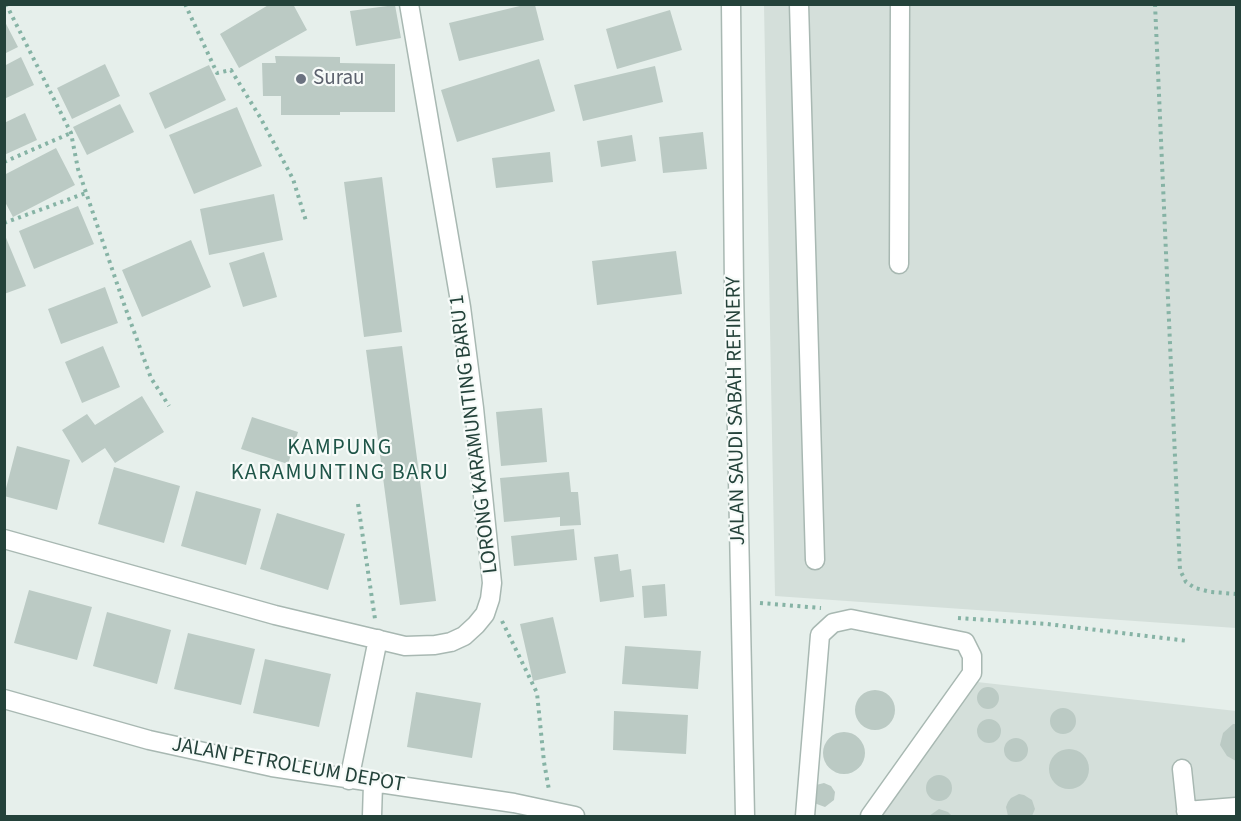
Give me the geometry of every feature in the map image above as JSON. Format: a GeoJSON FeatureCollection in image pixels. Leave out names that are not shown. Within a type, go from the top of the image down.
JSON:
{"type":"FeatureCollection","features":[{"type":"Feature","properties":{"kind":"street","name":"LORONG KARAMUNTING BARU 1"},"geometry":{"type":"LineString","coordinates":[[4,539],[275,615],[405,646],[451,642],[464,636],[476,626],[490,599],[492,583],[461,307],[409,4]]}},
{"type":"Feature","properties":{"kind":"street","name":"JALAN SAUDI SABAH REFINERY"},"geometry":{"type":"LineString","coordinates":[[731,4],[734,286],[745,816]]}},
{"type":"Feature","properties":{"kind":"street"},"geometry":{"type":"LineString","coordinates":[[799,4],[815,560]]}},
{"type":"Feature","properties":{"kind":"street"},"geometry":{"type":"LineString","coordinates":[[899,264],[900,4]]}},
{"type":"Feature","properties":{"kind":"street"},"geometry":{"type":"LineString","coordinates":[[805,816],[820,635],[833,623],[850,619],[965,642],[972,656],[972,673],[870,816]]}},
{"type":"Feature","properties":{"kind":"street"},"geometry":{"type":"LineString","coordinates":[[349,780],[378,639]]}},
{"type":"Feature","properties":{"kind":"street","name":"JALAN PETROLEUM DEPOT"},"geometry":{"type":"LineString","coordinates":[[4,699],[149,740],[272,768],[514,803],[575,816]]}},
{"type":"Feature","properties":{"kind":"street"},"geometry":{"type":"LineString","coordinates":[[1182,769],[1186,814],[1236,807]]}},
{"type":"Feature","properties":{"kind":"street"},"geometry":{"type":"LineString","coordinates":[[372,816],[373,784]]}},
{"type":"Feature","properties":{"kind":"path"},"geometry":{"type":"LineString","coordinates":[[6,4],[71,133],[78,169],[151,378],[169,406]]}},
{"type":"Feature","properties":{"kind":"path"},"geometry":{"type":"LineString","coordinates":[[185,4],[218,74],[231,70],[260,117],[293,179],[306,221]]}},
{"type":"Feature","properties":{"kind":"path"},"geometry":{"type":"LineString","coordinates":[[1155,4],[1180,570],[1186,582],[1195,588],[1236,594]]}},
{"type":"Feature","properties":{"kind":"path"},"geometry":{"type":"LineString","coordinates":[[4,162],[71,133]]}},
{"type":"Feature","properties":{"kind":"path"},"geometry":{"type":"LineString","coordinates":[[4,223],[86,193]]}},
{"type":"Feature","properties":{"kind":"path"},"geometry":{"type":"LineString","coordinates":[[358,504],[378,639]]}},
{"type":"Feature","properties":{"kind":"path"},"geometry":{"type":"LineString","coordinates":[[490,599],[537,693],[544,762],[554,811]]}},
{"type":"Feature","properties":{"kind":"shaded area"},"geometry":{"type":"Polygon","coordinates":[[[764,5],[1236,5],[1236,628],[775,596],[764,5]]]}},
{"type":"Feature","properties":{"kind":"shaded area"},"geometry":{"type":"Polygon","coordinates":[[[968,681],[1236,711],[1236,816],[873,816],[968,681]]]}},
{"type":"Feature","properties":{"kind":"building"},"geometry":{"type":"Polygon","coordinates":[[[270,4],[293,4],[307,30],[239,68],[220,34],[270,4]]]}},
{"type":"Feature","properties":{"kind":"building"},"geometry":{"type":"Polygon","coordinates":[[[395,5],[401,38],[356,46],[350,11],[395,5]]]}},
{"type":"Feature","properties":{"kind":"building"},"geometry":{"type":"Polygon","coordinates":[[[524,5],[535,5],[544,40],[459,61],[449,23],[524,5]]]}},
{"type":"Feature","properties":{"kind":"building"},"geometry":{"type":"Polygon","coordinates":[[[670,10],[682,50],[617,69],[606,29],[670,10]]]}},
{"type":"Feature","properties":{"kind":"building"},"geometry":{"type":"Polygon","coordinates":[[[4,20],[18,47],[4,54],[4,20]]]}},
{"type":"Feature","properties":{"kind":"building","name":"Surau"},"geometry":{"type":"Polygon","coordinates":[[[275,56],[340,57],[340,63],[395,64],[395,112],[281,115],[281,96],[263,96],[262,63],[276,63],[275,56]]]}},
{"type":"Feature","properties":{"kind":"building"},"geometry":{"type":"Polygon","coordinates":[[[21,57],[34,85],[4,99],[4,66],[21,57]]]}},
{"type":"Feature","properties":{"kind":"building"},"geometry":{"type":"Polygon","coordinates":[[[539,59],[555,111],[457,142],[441,90],[539,59]]]}},
{"type":"Feature","properties":{"kind":"building"},"geometry":{"type":"Polygon","coordinates":[[[105,64],[120,96],[72,119],[57,88],[105,64]]]}},
{"type":"Feature","properties":{"kind":"building"},"geometry":{"type":"Polygon","coordinates":[[[209,65],[226,100],[165,129],[149,93],[209,65]]]}},
{"type":"Feature","properties":{"kind":"building"},"geometry":{"type":"Polygon","coordinates":[[[655,66],[663,102],[583,121],[574,85],[655,66]]]}},
{"type":"Feature","properties":{"kind":"building"},"geometry":{"type":"Polygon","coordinates":[[[120,104],[134,132],[87,155],[73,127],[120,104]]]}},
{"type":"Feature","properties":{"kind":"building"},"geometry":{"type":"Polygon","coordinates":[[[237,107],[262,166],[194,194],[169,135],[237,107]]]}},
{"type":"Feature","properties":{"kind":"building"},"geometry":{"type":"Polygon","coordinates":[[[25,113],[37,140],[4,155],[4,123],[25,113]]]}},
{"type":"Feature","properties":{"kind":"building"},"geometry":{"type":"Polygon","coordinates":[[[703,132],[707,169],[663,173],[659,137],[703,132]]]}},
{"type":"Feature","properties":{"kind":"building"},"geometry":{"type":"Polygon","coordinates":[[[632,135],[636,161],[601,167],[597,141],[632,135]]]}},
{"type":"Feature","properties":{"kind":"building"},"geometry":{"type":"Polygon","coordinates":[[[56,148],[75,185],[13,217],[4,200],[4,175],[56,148]]]}},
{"type":"Feature","properties":{"kind":"building"},"geometry":{"type":"Polygon","coordinates":[[[550,152],[553,182],[496,188],[492,158],[550,152]]]}},
{"type":"Feature","properties":{"kind":"building"},"geometry":{"type":"Polygon","coordinates":[[[382,177],[402,332],[364,337],[344,182],[382,177]]]}},
{"type":"Feature","properties":{"kind":"building"},"geometry":{"type":"Polygon","coordinates":[[[274,194],[283,240],[209,255],[200,209],[274,194]]]}},
{"type":"Feature","properties":{"kind":"building"},"geometry":{"type":"Polygon","coordinates":[[[78,206],[94,244],[34,269],[19,231],[78,206]]]}},
{"type":"Feature","properties":{"kind":"building"},"geometry":{"type":"Polygon","coordinates":[[[4,233],[26,286],[4,294],[4,233]]]}},
{"type":"Feature","properties":{"kind":"building"},"geometry":{"type":"Polygon","coordinates":[[[191,240],[211,287],[142,317],[122,270],[191,240]]]}},
{"type":"Feature","properties":{"kind":"building"},"geometry":{"type":"Polygon","coordinates":[[[676,251],[682,294],[597,305],[592,261],[676,251]]]}},
{"type":"Feature","properties":{"kind":"building"},"geometry":{"type":"Polygon","coordinates":[[[264,252],[277,297],[243,307],[229,263],[264,252]]]}},
{"type":"Feature","properties":{"kind":"building"},"geometry":{"type":"Polygon","coordinates":[[[105,287],[118,323],[61,344],[48,309],[105,287]]]}},
{"type":"Feature","properties":{"kind":"building"},"geometry":{"type":"Polygon","coordinates":[[[103,346],[120,387],[82,403],[65,362],[103,346]]]}},
{"type":"Feature","properties":{"kind":"building"},"geometry":{"type":"Polygon","coordinates":[[[402,346],[436,601],[400,605],[366,350],[402,346]]]}},
{"type":"Feature","properties":{"kind":"building"},"geometry":{"type":"Polygon","coordinates":[[[142,396],[164,432],[115,463],[105,448],[82,463],[62,430],[87,414],[95,425],[142,396]]]}},
{"type":"Feature","properties":{"kind":"building"},"geometry":{"type":"Polygon","coordinates":[[[542,408],[547,462],[501,466],[496,412],[542,408]]]}},
{"type":"Feature","properties":{"kind":"building"},"geometry":{"type":"Polygon","coordinates":[[[252,417],[298,432],[288,464],[241,449],[252,417]]]}},
{"type":"Feature","properties":{"kind":"building"},"geometry":{"type":"Polygon","coordinates":[[[17,446],[70,460],[57,510],[4,496],[17,446]]]}},
{"type":"Feature","properties":{"kind":"building"},"geometry":{"type":"Polygon","coordinates":[[[114,467],[180,486],[164,543],[98,524],[114,467]]]}},
{"type":"Feature","properties":{"kind":"building"},"geometry":{"type":"Polygon","coordinates":[[[569,472],[571,492],[578,492],[581,525],[560,526],[560,517],[504,522],[500,478],[569,472]]]}},
{"type":"Feature","properties":{"kind":"building"},"geometry":{"type":"Polygon","coordinates":[[[196,491],[261,509],[246,565],[181,546],[196,491]]]}},
{"type":"Feature","properties":{"kind":"building"},"geometry":{"type":"Polygon","coordinates":[[[277,513],[345,534],[328,590],[260,569],[277,513]]]}},
{"type":"Feature","properties":{"kind":"building"},"geometry":{"type":"Polygon","coordinates":[[[574,529],[577,560],[514,566],[511,536],[574,529]]]}},
{"type":"Feature","properties":{"kind":"building"},"geometry":{"type":"Polygon","coordinates":[[[618,554],[620,571],[631,569],[634,597],[600,602],[594,557],[618,554]]]}},
{"type":"Feature","properties":{"kind":"building"},"geometry":{"type":"Polygon","coordinates":[[[665,584],[667,616],[644,618],[642,586],[665,584]]]}},
{"type":"Feature","properties":{"kind":"building"},"geometry":{"type":"Polygon","coordinates":[[[29,590],[92,607],[77,660],[14,643],[29,590]]]}},
{"type":"Feature","properties":{"kind":"building"},"geometry":{"type":"Polygon","coordinates":[[[107,612],[171,630],[157,684],[93,666],[107,612]]]}},
{"type":"Feature","properties":{"kind":"building"},"geometry":{"type":"Polygon","coordinates":[[[553,617],[566,673],[533,681],[520,624],[553,617]]]}},
{"type":"Feature","properties":{"kind":"building"},"geometry":{"type":"Polygon","coordinates":[[[188,633],[255,649],[241,705],[174,689],[188,633]]]}},
{"type":"Feature","properties":{"kind":"building"},"geometry":{"type":"Polygon","coordinates":[[[625,646],[701,651],[698,689],[622,684],[625,646]]]}},
{"type":"Feature","properties":{"kind":"building"},"geometry":{"type":"Polygon","coordinates":[[[265,659],[331,674],[319,727],[253,713],[265,659]]]}},
{"type":"Feature","properties":{"kind":"building"},"geometry":{"type":"Polygon","coordinates":[[[984,687],[992,687],[999,694],[999,702],[992,709],[984,709],[977,702],[977,694],[984,687]]]}},
{"type":"Feature","properties":{"kind":"building"},"geometry":{"type":"Polygon","coordinates":[[[875,690],[889,696],[895,710],[889,724],[875,730],[861,724],[855,710],[861,696],[875,690]]]}},
{"type":"Feature","properties":{"kind":"building"},"geometry":{"type":"Polygon","coordinates":[[[416,692],[481,703],[472,758],[407,747],[416,692]]]}},
{"type":"Feature","properties":{"kind":"building"},"geometry":{"type":"Polygon","coordinates":[[[1063,708],[1072,712],[1076,721],[1072,730],[1063,734],[1054,730],[1050,721],[1054,712],[1063,708]]]}},
{"type":"Feature","properties":{"kind":"building"},"geometry":{"type":"Polygon","coordinates":[[[614,711],[688,715],[686,754],[613,750],[614,711]]]}},
{"type":"Feature","properties":{"kind":"building"},"geometry":{"type":"Polygon","coordinates":[[[989,719],[997,723],[1001,731],[997,739],[989,743],[981,739],[977,731],[981,723],[989,719]]]}},
{"type":"Feature","properties":{"kind":"building"},"geometry":{"type":"Polygon","coordinates":[[[1236,724],[1236,761],[1227,756],[1220,745],[1223,733],[1236,724]]]}},
{"type":"Feature","properties":{"kind":"building"},"geometry":{"type":"Polygon","coordinates":[[[844,732],[859,738],[865,753],[859,768],[844,774],[829,768],[823,753],[829,738],[844,732]]]}},
{"type":"Feature","properties":{"kind":"building"},"geometry":{"type":"Polygon","coordinates":[[[1016,738],[1025,741],[1028,750],[1025,759],[1016,762],[1007,759],[1004,750],[1007,741],[1016,738]]]}},
{"type":"Feature","properties":{"kind":"building"},"geometry":{"type":"Polygon","coordinates":[[[1069,749],[1077,750],[1083,755],[1088,761],[1088,777],[1083,783],[1077,788],[1069,789],[1061,788],[1055,783],[1050,777],[1049,769],[1050,761],[1055,755],[1061,750],[1069,749]]]}},
{"type":"Feature","properties":{"kind":"building"},"geometry":{"type":"Polygon","coordinates":[[[939,775],[948,779],[952,788],[948,797],[939,801],[930,797],[926,788],[930,779],[939,775]]]}},
{"type":"Feature","properties":{"kind":"building"},"geometry":{"type":"Polygon","coordinates":[[[824,783],[831,786],[835,792],[834,800],[825,807],[814,803],[816,785],[824,783]]]}},
{"type":"Feature","properties":{"kind":"building"},"geometry":{"type":"Polygon","coordinates":[[[1019,794],[1032,800],[1035,809],[1032,816],[1008,816],[1006,807],[1008,802],[1019,794]]]}},
{"type":"Feature","properties":{"kind":"building"},"geometry":{"type":"Polygon","coordinates":[[[939,809],[948,812],[952,816],[929,816],[939,809]]]}},
{"type":"Feature","properties":{"kind":"place","name":"Surau"},"geometry":{"type":"Point","coordinates":[301,79]}},
{"type":"Feature","properties":{"kind":"district","name":"KAMPUNG KARAMUNTING BARU"},"geometry":{"type":"Point","coordinates":[340,462]}}]}
